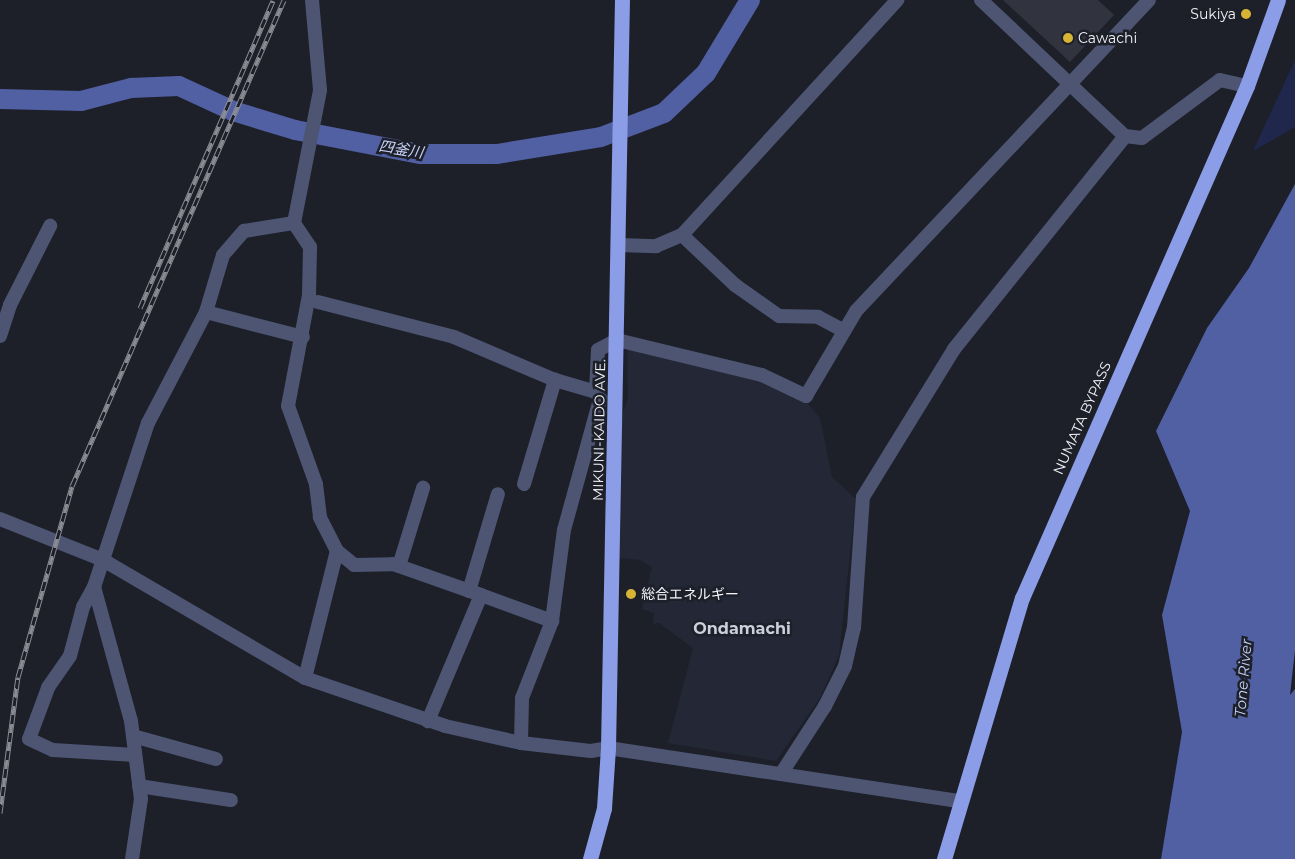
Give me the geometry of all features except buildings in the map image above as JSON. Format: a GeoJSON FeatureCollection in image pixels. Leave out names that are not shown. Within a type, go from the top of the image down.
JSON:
{"type":"FeatureCollection","features":[{"type":"Feature","properties":{"kind":"highway","name":"MIKUNI-KAIDO AVE."},"geometry":{"type":"LineString","coordinates":[[590,859],[604,808],[608,748],[619,246],[622,0]]}},
{"type":"Feature","properties":{"kind":"highway","name":"NUMATA BYPASS"},"geometry":{"type":"LineString","coordinates":[[944,859],[1022,598],[1247,86],[1274,1]]}},
{"type":"Feature","properties":{"kind":"street"},"geometry":{"type":"LineString","coordinates":[[312,0],[320,90],[294,223],[310,247],[303,337],[288,406],[316,484],[320,516],[337,551],[354,565],[399,566],[552,621]]}},
{"type":"Feature","properties":{"kind":"street"},"geometry":{"type":"LineString","coordinates":[[619,246],[656,246],[682,235],[897,0]]}},
{"type":"Feature","properties":{"kind":"street"},"geometry":{"type":"LineString","coordinates":[[981,0],[1125,136],[1142,138],[1220,80],[1247,86]]}},
{"type":"Feature","properties":{"kind":"street"},"geometry":{"type":"LineString","coordinates":[[521,743],[522,698],[552,621],[564,530],[600,398],[596,392],[598,350],[617,340],[762,375],[806,396],[841,329],[1149,0]]}},
{"type":"Feature","properties":{"kind":"street"},"geometry":{"type":"LineString","coordinates":[[781,774],[825,706],[845,666],[854,628],[863,497],[954,349],[1125,136]]}},
{"type":"Feature","properties":{"kind":"street"},"geometry":{"type":"LineString","coordinates":[[135,755],[53,750],[29,739],[48,688],[70,656],[83,607],[94,588],[148,423],[206,312],[223,255],[244,231],[294,223]]}},
{"type":"Feature","properties":{"kind":"street"},"geometry":{"type":"LineString","coordinates":[[0,336],[10,305],[50,226]]}},
{"type":"Feature","properties":{"kind":"street"},"geometry":{"type":"LineString","coordinates":[[682,235],[735,285],[779,316],[818,317],[841,329]]}},
{"type":"Feature","properties":{"kind":"street"},"geometry":{"type":"LineString","coordinates":[[318,302],[454,337],[555,380],[596,392]]}},
{"type":"Feature","properties":{"kind":"street"},"geometry":{"type":"LineString","coordinates":[[206,312],[303,337]]}},
{"type":"Feature","properties":{"kind":"street"},"geometry":{"type":"LineString","coordinates":[[524,484],[555,380]]}},
{"type":"Feature","properties":{"kind":"street"},"geometry":{"type":"LineString","coordinates":[[399,566],[423,488]]}},
{"type":"Feature","properties":{"kind":"street"},"geometry":{"type":"LineString","coordinates":[[428,721],[475,593],[498,494]]}},
{"type":"Feature","properties":{"kind":"street"},"geometry":{"type":"LineString","coordinates":[[0,519],[102,560],[305,678],[428,721],[521,743],[591,751],[608,748],[960,802]]}},
{"type":"Feature","properties":{"kind":"street"},"geometry":{"type":"LineString","coordinates":[[305,678],[337,551]]}},
{"type":"Feature","properties":{"kind":"street"},"geometry":{"type":"LineString","coordinates":[[94,588],[133,736],[139,786],[132,859]]}},
{"type":"Feature","properties":{"kind":"street"},"geometry":{"type":"LineString","coordinates":[[133,736],[216,759]]}},
{"type":"Feature","properties":{"kind":"street"},"geometry":{"type":"LineString","coordinates":[[139,786],[231,800]]}},
{"type":"Feature","properties":{"kind":"shaded area"},"geometry":{"type":"Polygon","coordinates":[[[1295,60],[1295,127],[1253,151],[1295,60]]]}},
{"type":"Feature","properties":{"kind":"shaded area"},"geometry":{"type":"Polygon","coordinates":[[[627,344],[761,377],[803,398],[820,418],[832,477],[856,499],[839,655],[820,698],[776,761],[668,743],[693,648],[659,623],[653,624],[654,613],[642,609],[652,567],[640,560],[619,558],[619,426],[628,398],[627,344]]]}},
{"type":"Feature","properties":{"kind":"water","name":"Tone River"},"geometry":{"type":"Polygon","coordinates":[[[1295,184],[1295,650],[1290,695],[1295,689],[1295,859],[1161,859],[1182,732],[1162,615],[1190,511],[1156,431],[1207,328],[1249,268],[1295,184]]]}},
{"type":"Feature","properties":{"kind":"waterway","name":"四釜川"},"geometry":{"type":"LineString","coordinates":[[0,99],[81,101],[131,88],[179,86],[233,111],[295,130],[420,154],[497,154],[601,137],[664,113],[706,73],[750,0]]}},
{"type":"Feature","properties":{"kind":"railway"},"geometry":{"type":"LineString","coordinates":[[140,308],[273,0]]}},
{"type":"Feature","properties":{"kind":"railway"},"geometry":{"type":"LineString","coordinates":[[0,813],[18,677],[72,486],[284,0]]}},
{"type":"Feature","properties":{"kind":"place","name":"Sukiya"},"geometry":{"type":"Point","coordinates":[1246,14]}},
{"type":"Feature","properties":{"kind":"place","name":"Cawachi"},"geometry":{"type":"Point","coordinates":[1068,38]}},
{"type":"Feature","properties":{"kind":"place","name":"総合エネルギー"},"geometry":{"type":"Point","coordinates":[631,594]}},
{"type":"Feature","properties":{"kind":"district","name":"Ondamachi"},"geometry":{"type":"Point","coordinates":[742,629]}}]}
